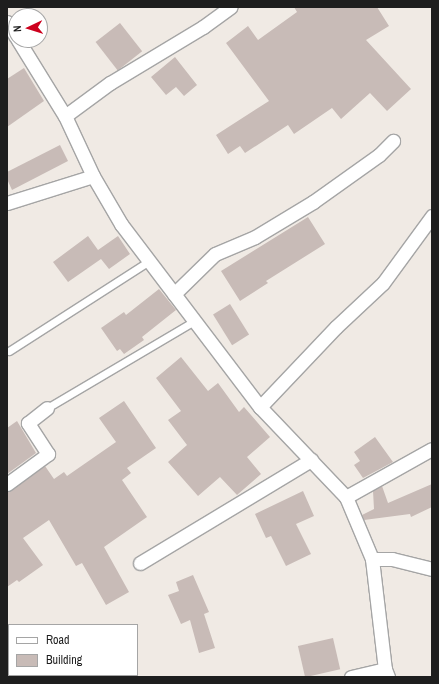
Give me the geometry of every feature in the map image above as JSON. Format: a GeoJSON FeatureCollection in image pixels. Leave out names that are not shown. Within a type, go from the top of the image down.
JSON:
{"type":"FeatureCollection","features":[{"type":"Feature","properties":{"kind":"street"},"geometry":{"type":"LineString","coordinates":[[65,116],[110,83],[203,27],[232,7]]}},
{"type":"Feature","properties":{"kind":"street"},"geometry":{"type":"LineString","coordinates":[[23,48],[65,116],[93,176],[121,224],[260,407],[346,497],[372,559],[387,673],[352,677]]}},
{"type":"Feature","properties":{"kind":"street"},"geometry":{"type":"LineString","coordinates":[[174,294],[215,254],[254,237],[313,202],[379,155],[393,141]]}},
{"type":"Feature","properties":{"kind":"street"},"geometry":{"type":"LineString","coordinates":[[7,203],[93,176]]}},
{"type":"Feature","properties":{"kind":"street"},"geometry":{"type":"LineString","coordinates":[[260,407],[336,327],[383,283],[432,216]]}},
{"type":"Feature","properties":{"kind":"street"},"geometry":{"type":"LineString","coordinates":[[7,484],[48,454],[28,423],[47,408]]}},
{"type":"Feature","properties":{"kind":"street"},"geometry":{"type":"LineString","coordinates":[[346,497],[432,449]]}},
{"type":"Feature","properties":{"kind":"street"},"geometry":{"type":"LineString","coordinates":[[140,563],[311,460]]}},
{"type":"Feature","properties":{"kind":"street"},"geometry":{"type":"LineString","coordinates":[[372,559],[392,559],[432,569]]}},
{"type":"Feature","properties":{"kind":"lane"},"geometry":{"type":"LineString","coordinates":[[9,351],[148,261]]}},
{"type":"Feature","properties":{"kind":"lane"},"geometry":{"type":"LineString","coordinates":[[47,408],[194,322]]}},
{"type":"Feature","properties":{"kind":"building"},"geometry":{"type":"Polygon","coordinates":[[[294,7],[377,7],[389,26],[366,40],[411,89],[387,111],[370,93],[341,119],[332,108],[294,134],[288,125],[245,153],[240,146],[228,154],[216,135],[269,101],[226,43],[248,26],[258,40],[297,12],[294,7]]]}},
{"type":"Feature","properties":{"kind":"building"},"geometry":{"type":"Polygon","coordinates":[[[120,23],[142,51],[118,70],[96,42],[120,23]]]}},
{"type":"Feature","properties":{"kind":"building"},"geometry":{"type":"Polygon","coordinates":[[[175,57],[197,85],[184,96],[176,87],[166,95],[151,77],[175,57]]]}},
{"type":"Feature","properties":{"kind":"building"},"geometry":{"type":"Polygon","coordinates":[[[24,68],[44,101],[7,127],[7,79],[24,68]]]}},
{"type":"Feature","properties":{"kind":"building"},"geometry":{"type":"Polygon","coordinates":[[[60,145],[68,161],[12,190],[7,179],[7,172],[60,145]]]}},
{"type":"Feature","properties":{"kind":"building"},"geometry":{"type":"Polygon","coordinates":[[[308,217],[325,244],[266,281],[268,283],[240,301],[221,271],[308,217]]]}},
{"type":"Feature","properties":{"kind":"building"},"geometry":{"type":"Polygon","coordinates":[[[88,236],[98,250],[118,236],[130,254],[109,269],[101,259],[68,282],[53,262],[88,236]]]}},
{"type":"Feature","properties":{"kind":"building"},"geometry":{"type":"Polygon","coordinates":[[[159,289],[176,310],[142,337],[144,340],[124,354],[120,349],[117,351],[101,328],[124,312],[126,315],[159,289]]]}},
{"type":"Feature","properties":{"kind":"building"},"geometry":{"type":"Polygon","coordinates":[[[230,304],[249,335],[232,345],[213,315],[230,304]]]}},
{"type":"Feature","properties":{"kind":"building"},"geometry":{"type":"Polygon","coordinates":[[[181,357],[208,391],[218,383],[239,412],[244,407],[270,437],[247,457],[261,474],[237,495],[220,477],[198,496],[168,462],[187,445],[168,420],[181,411],[156,378],[181,357]]]}},
{"type":"Feature","properties":{"kind":"building"},"geometry":{"type":"Polygon","coordinates":[[[124,401],[156,448],[127,468],[131,473],[122,480],[147,517],[104,547],[129,592],[106,605],[82,563],[76,566],[49,520],[23,538],[43,565],[19,582],[17,580],[7,587],[7,492],[45,466],[54,479],[64,472],[67,476],[116,442],[99,418],[124,401]]]}},
{"type":"Feature","properties":{"kind":"building"},"geometry":{"type":"Polygon","coordinates":[[[17,421],[36,453],[7,474],[7,428],[17,421]]]}},
{"type":"Feature","properties":{"kind":"building"},"geometry":{"type":"Polygon","coordinates":[[[375,437],[393,462],[363,478],[354,465],[360,461],[354,452],[375,437]]]}},
{"type":"Feature","properties":{"kind":"building"},"geometry":{"type":"Polygon","coordinates":[[[432,484],[432,507],[411,517],[410,514],[364,520],[362,515],[374,509],[373,491],[382,486],[388,503],[432,484]]]}},
{"type":"Feature","properties":{"kind":"building"},"geometry":{"type":"Polygon","coordinates":[[[303,491],[314,516],[296,524],[311,554],[286,566],[271,536],[266,538],[255,514],[303,491]]]}},
{"type":"Feature","properties":{"kind":"building"},"geometry":{"type":"Polygon","coordinates":[[[193,575],[209,612],[204,614],[215,648],[199,653],[190,620],[181,624],[168,595],[179,591],[176,582],[193,575]]]}},
{"type":"Feature","properties":{"kind":"building"},"geometry":{"type":"Polygon","coordinates":[[[333,638],[340,669],[305,677],[298,646],[333,638]]]}}]}
